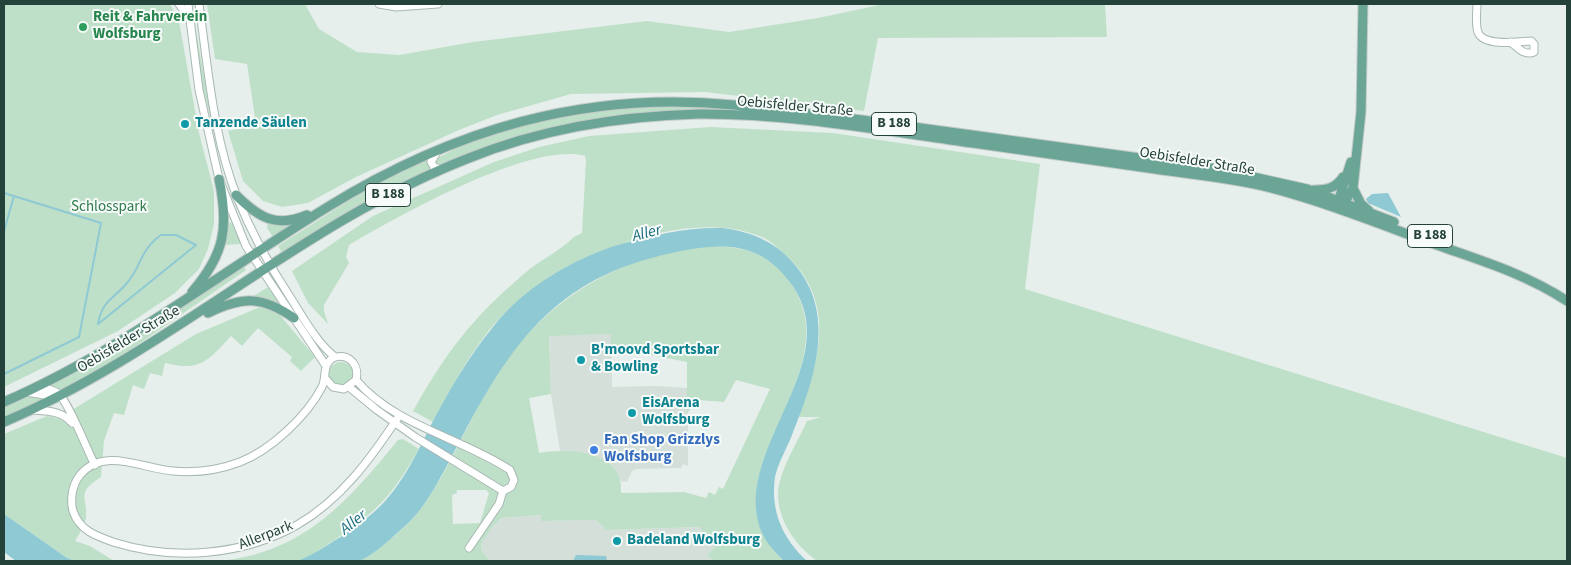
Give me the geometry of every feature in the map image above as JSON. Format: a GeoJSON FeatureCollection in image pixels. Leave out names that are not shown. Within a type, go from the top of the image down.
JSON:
{"type":"FeatureCollection","features":[{"type":"Feature","properties":{"kind":"main road"},"geometry":{"type":"LineString","coordinates":[[1341,205],[1352,188],[1360,112],[1363,4]]}},
{"type":"Feature","properties":{"kind":"main road","name":"Oebisfelder Straße"},"geometry":{"type":"LineString","coordinates":[[326,208],[398,168],[441,148],[511,124],[572,109],[639,102],[704,102],[862,120],[1180,163],[1241,173],[1306,189]]}},
{"type":"Feature","properties":{"kind":"main road","name":"Oebisfelder Straße"},"geometry":{"type":"LineString","coordinates":[[271,265],[373,203],[440,169],[505,145],[584,125],[676,115],[733,115],[860,127],[1212,177],[1268,188],[1327,205],[1341,205]]}},
{"type":"Feature","properties":{"kind":"main road"},"geometry":{"type":"LineString","coordinates":[[1341,205],[1349,168],[1356,148]]}},
{"type":"Feature","properties":{"kind":"main road"},"geometry":{"type":"LineString","coordinates":[[1306,189],[1325,190],[1334,187],[1340,183],[1349,168]]}},
{"type":"Feature","properties":{"kind":"main road"},"geometry":{"type":"LineString","coordinates":[[186,300],[212,266],[220,250],[225,217],[219,179]]}},
{"type":"Feature","properties":{"kind":"main road"},"geometry":{"type":"LineString","coordinates":[[1352,188],[1361,204],[1371,213]]}},
{"type":"Feature","properties":{"kind":"main road","name":"B 188"},"geometry":{"type":"LineString","coordinates":[[1306,189],[1341,205],[1371,213],[1442,241],[1467,254],[1522,276],[1567,301]]}},
{"type":"Feature","properties":{"kind":"main road"},"geometry":{"type":"LineString","coordinates":[[236,195],[259,215],[282,222],[294,220],[326,208]]}},
{"type":"Feature","properties":{"kind":"main road"},"geometry":{"type":"LineString","coordinates":[[1341,205],[1441,247],[1467,254]]}},
{"type":"Feature","properties":{"kind":"main road","name":"B 188"},"geometry":{"type":"LineString","coordinates":[[252,256],[326,208]]}},
{"type":"Feature","properties":{"kind":"main road","name":"Oebisfelder Straße"},"geometry":{"type":"LineString","coordinates":[[4,402],[110,348],[252,256]]}},
{"type":"Feature","properties":{"kind":"main road","name":"B 188"},"geometry":{"type":"LineString","coordinates":[[262,271],[271,265]]}},
{"type":"Feature","properties":{"kind":"main road","name":"Oebisfelder Straße"},"geometry":{"type":"LineString","coordinates":[[4,422],[60,397],[126,360],[262,271]]}},
{"type":"Feature","properties":{"kind":"main road"},"geometry":{"type":"LineString","coordinates":[[179,327],[228,304],[249,300],[268,303],[294,318]]}},
{"type":"Feature","properties":{"kind":"street"},"geometry":{"type":"LineString","coordinates":[[179,4],[185,16],[190,20]]}},
{"type":"Feature","properties":{"kind":"street"},"geometry":{"type":"LineString","coordinates":[[188,4],[207,132],[219,179],[240,233],[252,256],[326,366],[325,378],[315,399]]}},
{"type":"Feature","properties":{"kind":"street"},"geometry":{"type":"LineString","coordinates":[[199,4],[218,132],[236,195],[261,250],[307,323],[328,351],[335,357],[345,357],[351,360],[356,369],[356,380],[365,390],[399,416],[471,449],[510,470],[513,474],[513,483],[508,490],[502,491],[394,423],[349,387]]}},
{"type":"Feature","properties":{"kind":"street"},"geometry":{"type":"LineString","coordinates":[[379,4],[396,7],[438,4]]}},
{"type":"Feature","properties":{"kind":"street"},"geometry":{"type":"LineString","coordinates":[[1477,4],[1477,31],[1480,36],[1491,42],[1510,42]]}},
{"type":"Feature","properties":{"kind":"street"},"geometry":{"type":"LineString","coordinates":[[207,132],[218,132]]}},
{"type":"Feature","properties":{"kind":"street"},"geometry":{"type":"LineString","coordinates":[[440,169],[434,167],[431,162],[441,148]]}},
{"type":"Feature","properties":{"kind":"street"},"geometry":{"type":"LineString","coordinates":[[326,366],[335,357]]}},
{"type":"Feature","properties":{"kind":"street"},"geometry":{"type":"LineString","coordinates":[[325,378],[333,388]]}},
{"type":"Feature","properties":{"kind":"street"},"geometry":{"type":"LineString","coordinates":[[36,387],[48,389],[60,397],[66,404],[94,464],[118,460],[158,469],[185,472],[226,466],[249,458],[276,442],[315,399],[333,388],[349,387],[356,380]]}},
{"type":"Feature","properties":{"kind":"street"},"geometry":{"type":"LineString","coordinates":[[26,392],[60,397]]}},
{"type":"Feature","properties":{"kind":"street"},"geometry":{"type":"LineString","coordinates":[[34,410],[53,411],[69,419],[76,428]]}},
{"type":"Feature","properties":{"kind":"street","name":"Allerpark"},"geometry":{"type":"LineString","coordinates":[[94,464],[80,474],[72,497],[72,508],[77,520],[91,533],[118,543],[150,550],[184,553],[211,552],[258,542],[311,516],[348,484],[368,461],[399,416]]}},
{"type":"Feature","properties":{"kind":"street"},"geometry":{"type":"LineString","coordinates":[[469,548],[499,504],[502,491]]}},
{"type":"Feature","properties":{"kind":"shaded area"},"geometry":{"type":"Polygon","coordinates":[[[611,334],[612,387],[655,386],[688,388],[688,466],[683,464],[681,468],[637,469],[632,471],[627,482],[621,481],[618,474],[589,455],[560,451],[551,394],[549,335],[611,334]]]}},
{"type":"Feature","properties":{"kind":"shaded area"},"geometry":{"type":"Polygon","coordinates":[[[541,515],[542,521],[596,520],[606,530],[701,527],[715,536],[718,543],[707,555],[713,561],[490,561],[482,551],[481,544],[501,518],[541,515]]]}},
{"type":"Feature","properties":{"kind":"green space","name":"Schlosspark"},"geometry":{"type":"Polygon","coordinates":[[[4,4],[170,4],[179,21],[199,133],[214,191],[214,224],[208,249],[199,269],[175,293],[118,331],[4,387],[4,4]]]}},
{"type":"Feature","properties":{"kind":"green space"},"geometry":{"type":"Polygon","coordinates":[[[207,4],[305,4],[319,29],[357,52],[399,55],[473,42],[647,21],[729,32],[818,18],[884,4],[1105,4],[1107,37],[878,38],[864,111],[705,92],[571,94],[497,115],[459,130],[356,177],[308,203],[282,207],[263,201],[243,181],[228,131],[256,124],[247,64],[215,59],[207,4]]]}},
{"type":"Feature","properties":{"kind":"green space"},"geometry":{"type":"Polygon","coordinates":[[[192,8],[213,127],[202,85],[192,8]]]}},
{"type":"Feature","properties":{"kind":"green space"},"geometry":{"type":"Polygon","coordinates":[[[640,105],[704,106],[792,115],[704,111],[506,140],[442,164],[438,165],[435,162],[437,158],[467,143],[533,122],[640,105]]]}},
{"type":"Feature","properties":{"kind":"green space"},"geometry":{"type":"Polygon","coordinates":[[[710,127],[833,133],[1040,164],[1025,289],[1567,458],[1567,561],[817,561],[799,545],[792,535],[786,525],[778,502],[778,489],[786,463],[807,421],[821,417],[799,417],[814,370],[818,346],[819,322],[816,304],[806,279],[789,258],[766,239],[738,230],[706,227],[639,238],[575,264],[523,297],[495,323],[451,388],[433,422],[413,411],[449,353],[475,320],[531,268],[582,233],[585,156],[561,154],[499,170],[465,184],[399,217],[349,245],[346,257],[349,263],[324,305],[328,324],[308,303],[292,271],[373,216],[494,162],[539,147],[589,136],[710,127]]]}},
{"type":"Feature","properties":{"kind":"green space"},"geometry":{"type":"Polygon","coordinates":[[[429,158],[429,165],[432,169],[372,199],[282,253],[278,246],[367,189],[429,158]]]}},
{"type":"Feature","properties":{"kind":"green space"},"geometry":{"type":"Polygon","coordinates":[[[229,222],[232,223],[241,244],[224,245],[227,224],[229,222]]]}},
{"type":"Feature","properties":{"kind":"green space"},"geometry":{"type":"Polygon","coordinates":[[[268,222],[290,226],[273,237],[267,228],[268,222]]]}},
{"type":"Feature","properties":{"kind":"green space"},"geometry":{"type":"Polygon","coordinates":[[[714,246],[735,248],[755,253],[780,269],[802,305],[806,332],[803,359],[795,386],[763,469],[758,497],[758,517],[761,528],[771,547],[784,561],[713,561],[707,555],[718,543],[715,536],[711,538],[709,534],[705,536],[700,527],[606,530],[596,520],[541,521],[541,515],[501,518],[481,544],[482,551],[490,561],[359,561],[401,530],[426,502],[497,374],[517,347],[539,323],[563,302],[590,284],[618,269],[649,258],[681,250],[714,246]],[[611,334],[549,336],[551,394],[529,398],[539,453],[571,451],[593,455],[612,466],[618,474],[621,493],[684,492],[706,498],[709,492],[715,495],[719,487],[723,489],[770,389],[736,380],[724,402],[699,400],[687,413],[687,362],[646,354],[611,356],[611,334]],[[457,490],[457,493],[452,495],[453,524],[480,523],[489,493],[486,490],[457,490]]]}},
{"type":"Feature","properties":{"kind":"green space"},"geometry":{"type":"Polygon","coordinates":[[[243,266],[246,270],[117,359],[60,392],[48,386],[140,334],[243,266]]]}},
{"type":"Feature","properties":{"kind":"green space"},"geometry":{"type":"Polygon","coordinates":[[[268,287],[280,303],[280,304],[252,297],[268,287]]]}},
{"type":"Feature","properties":{"kind":"green space"},"geometry":{"type":"Polygon","coordinates":[[[260,307],[279,314],[315,357],[301,371],[290,361],[292,357],[258,328],[242,346],[231,336],[209,358],[195,365],[187,366],[165,363],[162,376],[150,373],[144,389],[133,385],[124,415],[114,413],[104,441],[101,477],[88,487],[85,492],[86,518],[82,530],[75,541],[90,546],[114,561],[75,561],[67,558],[4,514],[4,434],[47,416],[59,418],[196,334],[260,307]]]}},
{"type":"Feature","properties":{"kind":"green space"},"geometry":{"type":"Polygon","coordinates":[[[341,362],[350,365],[353,374],[350,383],[341,386],[332,383],[329,374],[332,365],[341,362]]]}},
{"type":"Feature","properties":{"kind":"green space"},"geometry":{"type":"Polygon","coordinates":[[[31,395],[49,398],[4,418],[4,407],[31,395]]]}},
{"type":"Feature","properties":{"kind":"green space"},"geometry":{"type":"Polygon","coordinates":[[[403,439],[419,449],[400,479],[382,502],[360,522],[330,543],[309,556],[296,561],[268,563],[219,561],[249,556],[276,547],[300,535],[342,503],[361,484],[398,440],[403,439]]]}},
{"type":"Feature","properties":{"kind":"water"},"geometry":{"type":"Polygon","coordinates":[[[1388,193],[1401,217],[1368,203],[1366,199],[1372,194],[1388,193]]]}},
{"type":"Feature","properties":{"kind":"water"},"geometry":{"type":"Polygon","coordinates":[[[722,228],[745,232],[765,240],[783,253],[799,270],[810,289],[816,310],[819,330],[813,373],[800,415],[776,472],[774,489],[780,524],[791,543],[807,561],[784,561],[775,552],[763,535],[756,504],[760,473],[771,441],[798,378],[806,346],[805,315],[792,285],[771,263],[748,250],[722,246],[692,249],[649,259],[611,272],[579,289],[552,310],[527,335],[505,364],[484,397],[430,496],[404,527],[375,552],[358,561],[335,563],[296,561],[313,554],[339,538],[370,516],[386,500],[406,472],[460,373],[476,349],[505,313],[534,287],[585,257],[621,244],[671,232],[722,228]]]}},
{"type":"Feature","properties":{"kind":"water"},"geometry":{"type":"Polygon","coordinates":[[[4,514],[67,558],[75,561],[16,561],[4,552],[4,514]]]}},
{"type":"Feature","properties":{"kind":"water"},"geometry":{"type":"Polygon","coordinates":[[[576,555],[606,556],[607,561],[573,561],[576,555]]]}},
{"type":"Feature","properties":{"kind":"waterway"},"geometry":{"type":"LineString","coordinates":[[4,193],[101,223],[79,337],[4,374]]}},
{"type":"Feature","properties":{"kind":"waterway"},"geometry":{"type":"LineString","coordinates":[[4,231],[14,196]]}},
{"type":"Feature","properties":{"kind":"waterway"},"geometry":{"type":"LineString","coordinates":[[161,235],[176,235],[196,245],[98,324],[102,310],[109,300],[132,277],[149,247],[161,235]]}},
{"type":"Feature","properties":{"kind":"place","name":"Reit & Fahrverein Wolfsburg"},"geometry":{"type":"Point","coordinates":[83,27]}},
{"type":"Feature","properties":{"kind":"place","name":"Tanzende Säulen"},"geometry":{"type":"Point","coordinates":[185,124]}},
{"type":"Feature","properties":{"kind":"place","name":"B'moovd Sportsbar & Bowling"},"geometry":{"type":"Point","coordinates":[581,360]}},
{"type":"Feature","properties":{"kind":"place","name":"EisArena Wolfsburg"},"geometry":{"type":"Point","coordinates":[632,413]}},
{"type":"Feature","properties":{"kind":"place","name":"Fan Shop Grizzlys Wolfsburg"},"geometry":{"type":"Point","coordinates":[594,450]}},
{"type":"Feature","properties":{"kind":"place","name":"Badeland Wolfsburg"},"geometry":{"type":"Point","coordinates":[617,541]}},
{"type":"Feature","properties":{"kind":"water label","name":"Aller"},"geometry":{"type":"Point","coordinates":[647,234]}},
{"type":"Feature","properties":{"kind":"water label","name":"Aller"},"geometry":{"type":"Point","coordinates":[354,523]}}]}
